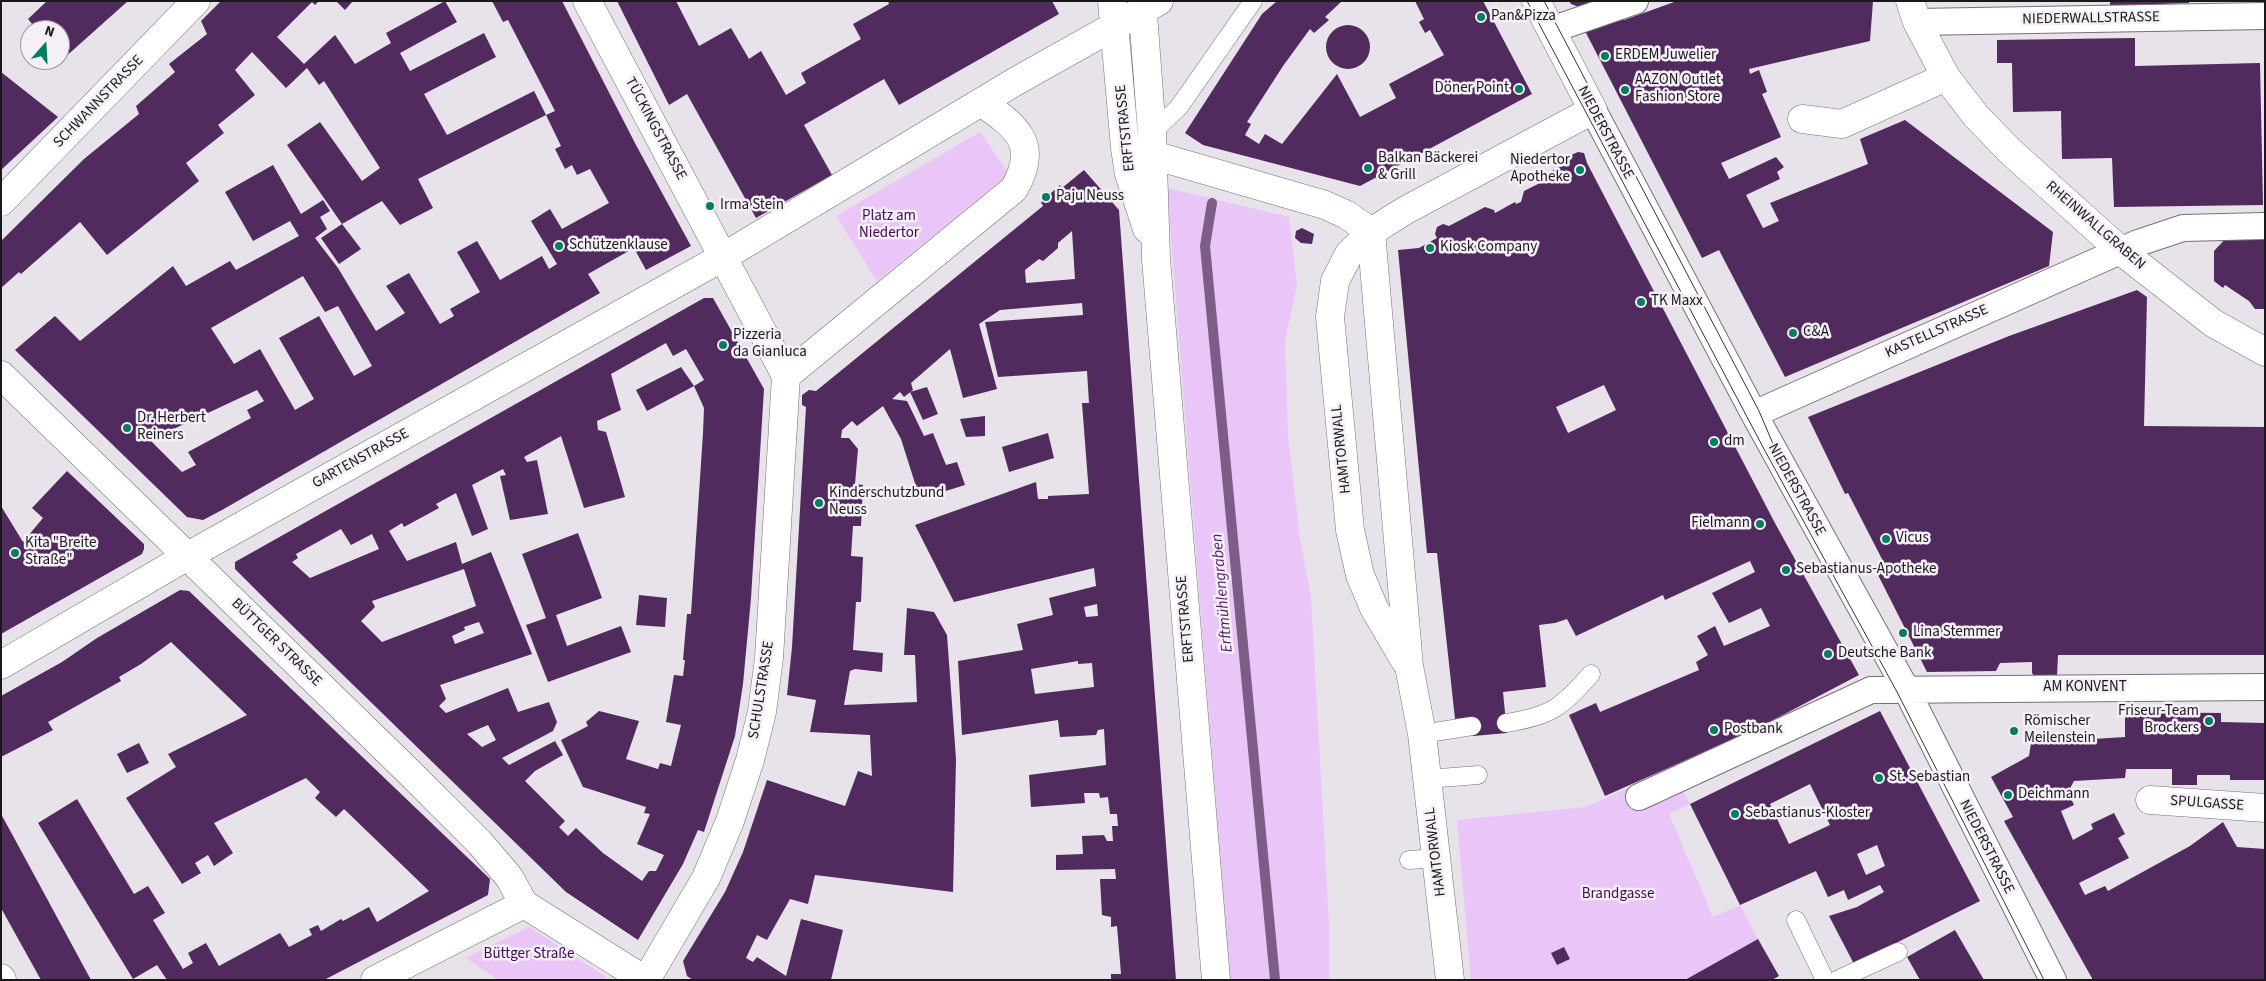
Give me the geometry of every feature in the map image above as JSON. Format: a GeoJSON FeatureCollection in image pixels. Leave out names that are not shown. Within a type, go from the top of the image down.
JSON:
{"type":"FeatureCollection","features":[{"type":"Feature","properties":{"kind":"street","name":"SCHWANNSTRASSE"},"geometry":{"type":"LineString","coordinates":[[1,202],[196,1]]}},
{"type":"Feature","properties":{"kind":"street","name":"TÜCKINGSTRASSE"},"geometry":{"type":"LineString","coordinates":[[587,1],[723,257]]}},
{"type":"Feature","properties":{"kind":"street","name":"NIEDERSTRASSE"},"geometry":{"type":"LineString","coordinates":[[1536,1],[1754,414],[1906,689],[2053,980]]}},
{"type":"Feature","properties":{"kind":"street"},"geometry":{"type":"LineString","coordinates":[[1552,30],[1634,1]]}},
{"type":"Feature","properties":{"kind":"street","name":"ERFTSTRASSE"},"geometry":{"type":"LineString","coordinates":[[1156,259],[1130,174],[1125,148],[1114,13],[1148,4],[1156,259],[1216,980]]}},
{"type":"Feature","properties":{"kind":"street","name":"NIEDERWALLSTRASSE"},"geometry":{"type":"LineString","coordinates":[[1913,12],[2265,16]]}},
{"type":"Feature","properties":{"kind":"street","name":"RHEINWALLGRABEN"},"geometry":{"type":"LineString","coordinates":[[1913,12],[1946,78],[1976,116],[2011,152],[2121,251],[2213,323],[2265,352]]}},
{"type":"Feature","properties":{"kind":"street"},"geometry":{"type":"LineString","coordinates":[[981,102],[1008,121],[1022,140],[1027,156],[1024,173],[1014,189],[786,376],[723,257],[981,102],[1114,13]]}},
{"type":"Feature","properties":{"kind":"street"},"geometry":{"type":"LineString","coordinates":[[1802,119],[1842,124],[1946,78]]}},
{"type":"Feature","properties":{"kind":"street","name":"HAMTORWALL"},"geometry":{"type":"LineString","coordinates":[[1409,666],[1374,608],[1360,575],[1350,530],[1330,317],[1335,281],[1349,254],[1371,232],[1406,210],[1593,110]]}},
{"type":"Feature","properties":{"kind":"street"},"geometry":{"type":"LineString","coordinates":[[1153,144],[1325,205],[1347,215],[1371,232]]}},
{"type":"Feature","properties":{"kind":"street","name":"KASTELLSTRASSE"},"geometry":{"type":"LineString","coordinates":[[1754,414],[2138,243],[2183,228],[2264,226]]}},
{"type":"Feature","properties":{"kind":"street","name":"HAMTORWALL"},"geometry":{"type":"LineString","coordinates":[[1371,232],[1409,666],[1422,734],[1450,980]]}},
{"type":"Feature","properties":{"kind":"street","name":"GARTENSTRASSE"},"geometry":{"type":"LineString","coordinates":[[1,664],[186,557],[723,257]]}},
{"type":"Feature","properties":{"kind":"street","name":"BÜTTGER STRASSE"},"geometry":{"type":"LineString","coordinates":[[1,375],[480,843],[509,877],[524,904],[645,980]]}},
{"type":"Feature","properties":{"kind":"street","name":"SCHULSTRASSE"},"geometry":{"type":"LineString","coordinates":[[645,980],[706,878],[733,812],[750,760],[762,712],[769,658],[786,376]]}},
{"type":"Feature","properties":{"kind":"street","name":"AM KONVENT"},"geometry":{"type":"LineString","coordinates":[[1639,797],[1871,690],[2265,687]]}},
{"type":"Feature","properties":{"kind":"street","name":"SPULGASSE"},"geometry":{"type":"LineString","coordinates":[[2150,800],[2265,808]]}},
{"type":"Feature","properties":{"kind":"street"},"geometry":{"type":"LineString","coordinates":[[375,980],[524,904]]}},
{"type":"Feature","properties":{"kind":"lane"},"geometry":{"type":"LineString","coordinates":[[1153,144],[1253,1]]}},
{"type":"Feature","properties":{"kind":"lane"},"geometry":{"type":"LineString","coordinates":[[1506,723],[1543,716],[1567,701],[1592,674]]}},
{"type":"Feature","properties":{"kind":"lane"},"geometry":{"type":"LineString","coordinates":[[1422,734],[1472,726]]}},
{"type":"Feature","properties":{"kind":"lane"},"geometry":{"type":"LineString","coordinates":[[1427,779],[1478,775]]}},
{"type":"Feature","properties":{"kind":"lane"},"geometry":{"type":"LineString","coordinates":[[1409,860],[1436,858]]}},
{"type":"Feature","properties":{"kind":"lane"},"geometry":{"type":"LineString","coordinates":[[1796,920],[1825,980]]}},
{"type":"Feature","properties":{"kind":"lane"},"geometry":{"type":"LineString","coordinates":[[1837,980],[1898,952]]}},
{"type":"Feature","properties":{"kind":"green space","name":"Platz am Niedertor"},"geometry":{"type":"Polygon","coordinates":[[[980,132],[1009,174],[877,281],[836,216],[980,132]]]}},
{"type":"Feature","properties":{"kind":"green space"},"geometry":{"type":"Polygon","coordinates":[[[1167,188],[1289,217],[1297,285],[1285,341],[1288,437],[1300,539],[1311,597],[1329,924],[1329,980],[1230,980],[1167,188]]]}},
{"type":"Feature","properties":{"kind":"green space","name":"Brandgasse"},"geometry":{"type":"Polygon","coordinates":[[[1671,769],[1690,804],[1669,814],[1713,917],[1740,905],[1758,939],[1685,980],[1471,980],[1457,820],[1586,807],[1671,769]]]}},
{"type":"Feature","properties":{"kind":"green space","name":"Büttger Straße"},"geometry":{"type":"Polygon","coordinates":[[[529,927],[605,976],[604,980],[498,980],[466,958],[529,927]]]}},
{"type":"Feature","properties":{"kind":"building"},"geometry":{"type":"Polygon","coordinates":[[[47,1],[128,1],[70,53],[70,20],[28,19],[47,1]]]}},
{"type":"Feature","properties":{"kind":"building"},"geometry":{"type":"Polygon","coordinates":[[[221,1],[319,1],[315,5],[312,2],[277,37],[304,64],[335,35],[355,64],[391,43],[386,33],[445,1],[457,22],[400,53],[410,71],[484,33],[496,57],[424,94],[447,135],[534,91],[546,115],[418,179],[433,208],[400,225],[382,201],[342,224],[287,145],[320,122],[362,181],[380,168],[324,81],[319,85],[307,68],[286,88],[252,52],[235,70],[255,95],[218,125],[224,133],[186,163],[199,181],[107,255],[80,222],[21,274],[19,272],[1,288],[1,241],[84,159],[139,114],[136,106],[175,72],[169,64],[207,34],[201,21],[221,1]]]}},
{"type":"Feature","properties":{"kind":"building"},"geometry":{"type":"Polygon","coordinates":[[[336,1],[353,1],[345,10],[336,1]]]}},
{"type":"Feature","properties":{"kind":"building"},"geometry":{"type":"Polygon","coordinates":[[[492,1],[562,1],[636,145],[691,246],[646,270],[634,248],[588,274],[600,293],[203,520],[187,517],[15,350],[55,316],[80,341],[173,266],[186,286],[230,261],[236,270],[299,236],[290,221],[253,241],[225,192],[273,165],[301,214],[323,200],[330,211],[320,217],[327,229],[315,238],[338,268],[376,331],[405,313],[386,286],[409,273],[440,324],[454,316],[450,309],[480,292],[457,252],[477,241],[500,280],[542,256],[549,269],[557,264],[531,221],[550,209],[562,229],[609,203],[590,169],[577,175],[572,165],[565,169],[555,149],[561,146],[546,115],[555,111],[508,20],[503,22],[492,1]],[[303,276],[211,328],[234,364],[260,349],[295,410],[314,399],[279,338],[319,316],[354,376],[372,366],[338,306],[325,312],[303,276]],[[257,390],[150,440],[182,472],[196,465],[188,452],[251,418],[247,410],[264,401],[257,390]]]}},
{"type":"Feature","properties":{"kind":"building"},"geometry":{"type":"Polygon","coordinates":[[[617,1],[676,1],[699,46],[731,28],[749,59],[761,51],[786,95],[806,83],[801,73],[861,39],[853,24],[889,4],[888,1],[1052,1],[1059,14],[899,105],[884,79],[804,125],[832,175],[756,218],[687,94],[669,105],[617,1]]]}},
{"type":"Feature","properties":{"kind":"building"},"geometry":{"type":"Polygon","coordinates":[[[1277,1],[1342,1],[1325,17],[1329,20],[1314,33],[1310,29],[1283,66],[1247,122],[1251,124],[1245,135],[1259,144],[1265,134],[1282,144],[1337,74],[1360,117],[1396,98],[1389,84],[1444,55],[1430,30],[1425,33],[1419,22],[1424,19],[1415,1],[1483,1],[1532,94],[1360,186],[1203,145],[1185,133],[1262,14],[1277,1]]]}},
{"type":"Feature","properties":{"kind":"building"},"geometry":{"type":"Polygon","coordinates":[[[1569,1],[1593,1],[1579,7],[1571,4],[1569,1]]]}},
{"type":"Feature","properties":{"kind":"building"},"geometry":{"type":"Polygon","coordinates":[[[1677,1],[1873,1],[1870,41],[1749,69],[1750,74],[1759,70],[1767,92],[1762,94],[1781,137],[1721,163],[1729,179],[1776,157],[1784,167],[1777,172],[1780,179],[1746,195],[1763,228],[1779,221],[1770,203],[1868,164],[1860,139],[1905,120],[2053,232],[2049,266],[1785,377],[1719,250],[1702,258],[1584,29],[1622,16],[1624,20],[1677,1]]]}},
{"type":"Feature","properties":{"kind":"building"},"geometry":{"type":"Polygon","coordinates":[[[2110,1],[2189,1],[2189,3],[2110,6],[2110,1]]]}},
{"type":"Feature","properties":{"kind":"building"},"geometry":{"type":"Polygon","coordinates":[[[1348,25],[1360,29],[1366,35],[1370,47],[1366,59],[1360,65],[1348,69],[1336,65],[1330,59],[1326,47],[1330,35],[1336,29],[1348,25]]]}},
{"type":"Feature","properties":{"kind":"building"},"geometry":{"type":"Polygon","coordinates":[[[2135,38],[2135,66],[2260,63],[2263,205],[2114,207],[2112,158],[2062,159],[2061,111],[2013,112],[2012,63],[1997,63],[1997,40],[2135,38]]]}},
{"type":"Feature","properties":{"kind":"building"},"geometry":{"type":"Polygon","coordinates":[[[1,72],[58,117],[1,170],[1,72]]]}},
{"type":"Feature","properties":{"kind":"building"},"geometry":{"type":"Polygon","coordinates":[[[1578,152],[1584,153],[1587,163],[1776,525],[1859,675],[1758,728],[1605,796],[1569,715],[1596,703],[1600,712],[1699,670],[1696,662],[1708,655],[1697,636],[1715,626],[1724,646],[1770,626],[1761,608],[1729,623],[1712,593],[1755,572],[1750,561],[1665,600],[1663,595],[1576,636],[1567,619],[1539,625],[1546,687],[1503,692],[1507,733],[1473,736],[1471,717],[1455,719],[1437,553],[1427,553],[1398,250],[1419,248],[1437,238],[1435,234],[1437,227],[1443,224],[1449,226],[1485,207],[1494,210],[1495,213],[1515,202],[1516,204],[1521,202],[1524,191],[1546,180],[1549,172],[1569,163],[1571,155],[1578,152]],[[1604,385],[1556,407],[1568,433],[1616,410],[1604,385]]]}},
{"type":"Feature","properties":{"kind":"building"},"geometry":{"type":"Polygon","coordinates":[[[1084,170],[1119,210],[1176,980],[1111,980],[1111,974],[1121,974],[1117,926],[1111,927],[1111,917],[1102,915],[1100,879],[1116,879],[1115,869],[1056,870],[1056,855],[1083,854],[1082,836],[1104,835],[1107,841],[1113,841],[1112,826],[1118,826],[1117,814],[1110,814],[1108,797],[1100,798],[1099,793],[1084,793],[1085,803],[1031,807],[1029,775],[1106,765],[1104,729],[1098,730],[1096,735],[1060,737],[1058,720],[962,735],[958,661],[1023,650],[1017,624],[1053,615],[1049,598],[1096,586],[1094,568],[954,602],[915,525],[1036,482],[1038,499],[1048,499],[1048,496],[1089,494],[1082,403],[1089,403],[1087,371],[998,377],[985,322],[1083,315],[1082,303],[1000,310],[979,324],[997,389],[963,398],[950,349],[911,383],[913,390],[904,397],[900,392],[892,399],[907,401],[924,436],[933,433],[946,465],[957,462],[965,485],[920,499],[901,439],[883,406],[857,426],[852,421],[842,430],[841,438],[849,438],[858,449],[855,484],[863,485],[861,526],[853,526],[851,556],[863,557],[861,602],[856,602],[853,650],[883,653],[882,672],[855,669],[850,671],[844,705],[917,702],[915,655],[904,655],[907,608],[934,612],[947,635],[956,759],[953,892],[815,875],[808,904],[790,899],[767,940],[757,935],[746,958],[753,962],[757,957],[786,976],[801,919],[843,930],[831,980],[693,980],[687,976],[683,961],[725,892],[743,852],[767,780],[845,806],[858,771],[872,776],[870,735],[810,732],[816,700],[787,695],[792,647],[806,407],[802,405],[802,395],[809,390],[816,391],[1043,206],[1041,202],[1060,185],[1062,188],[1084,170]],[[1072,231],[1058,243],[1058,248],[1043,261],[1039,259],[1025,270],[1026,283],[1075,279],[1072,231]],[[1097,604],[1084,607],[1086,617],[1098,616],[1097,604]],[[1078,661],[1031,669],[1035,694],[1094,687],[1092,663],[1078,664],[1078,661]]]}},
{"type":"Feature","properties":{"kind":"building"},"geometry":{"type":"Polygon","coordinates":[[[342,224],[361,249],[339,264],[321,238],[342,224]]]}},
{"type":"Feature","properties":{"kind":"building"},"geometry":{"type":"Polygon","coordinates":[[[1302,228],[1314,234],[1312,244],[1301,243],[1295,238],[1296,231],[1302,228]]]}},
{"type":"Feature","properties":{"kind":"building"},"geometry":{"type":"Polygon","coordinates":[[[2228,236],[2265,236],[2265,309],[2255,309],[2249,301],[2225,285],[2223,288],[2214,281],[2214,251],[2228,236]]]}},
{"type":"Feature","properties":{"kind":"building"},"geometry":{"type":"Polygon","coordinates":[[[2137,290],[2147,297],[2144,426],[2265,427],[2265,655],[2058,655],[2057,676],[2034,676],[2032,673],[2032,662],[2000,663],[1996,671],[1927,672],[1876,571],[1883,561],[1848,493],[1845,494],[1808,417],[2009,336],[2137,290]]]}},
{"type":"Feature","properties":{"kind":"building"},"geometry":{"type":"Polygon","coordinates":[[[704,298],[713,298],[764,389],[751,598],[743,684],[735,736],[704,832],[698,830],[683,864],[638,940],[566,892],[269,603],[235,569],[235,562],[704,298]],[[666,343],[611,374],[621,410],[597,421],[598,430],[606,432],[625,497],[584,508],[561,436],[524,457],[527,462],[537,460],[548,514],[510,520],[500,476],[506,475],[503,469],[472,485],[488,529],[472,536],[456,493],[436,504],[439,508],[404,527],[402,523],[389,531],[407,561],[456,542],[462,564],[491,552],[532,654],[440,685],[446,699],[439,706],[446,713],[508,688],[518,712],[549,702],[557,722],[553,731],[502,758],[509,765],[555,741],[563,755],[535,771],[525,781],[565,821],[559,827],[568,836],[576,828],[603,853],[642,881],[649,871],[656,871],[664,855],[637,844],[650,814],[644,813],[646,807],[583,787],[561,740],[588,726],[586,722],[599,711],[639,721],[626,759],[658,769],[660,763],[671,766],[681,725],[666,722],[674,675],[683,676],[687,614],[691,614],[703,433],[704,408],[694,386],[704,380],[686,349],[673,356],[666,343]],[[341,529],[296,554],[298,558],[292,562],[310,578],[379,549],[372,534],[351,545],[341,529]],[[464,569],[372,601],[375,607],[361,621],[382,642],[476,606],[464,569]],[[479,622],[464,627],[465,630],[452,636],[455,644],[484,633],[479,622]],[[488,725],[467,734],[482,747],[496,740],[488,725]]]}},
{"type":"Feature","properties":{"kind":"building"},"geometry":{"type":"Polygon","coordinates":[[[681,367],[694,386],[647,411],[636,390],[681,367]]]}},
{"type":"Feature","properties":{"kind":"building"},"geometry":{"type":"Polygon","coordinates":[[[927,387],[938,414],[923,420],[910,392],[927,387]]]}},
{"type":"Feature","properties":{"kind":"building"},"geometry":{"type":"Polygon","coordinates":[[[985,416],[985,436],[966,437],[960,419],[985,416]]]}},
{"type":"Feature","properties":{"kind":"building"},"geometry":{"type":"Polygon","coordinates":[[[1048,433],[1054,458],[1009,472],[1002,447],[1048,433]]]}},
{"type":"Feature","properties":{"kind":"building"},"geometry":{"type":"Polygon","coordinates":[[[67,471],[144,544],[142,554],[1,634],[1,506],[23,542],[43,518],[32,508],[67,471]]]}},
{"type":"Feature","properties":{"kind":"building"},"geometry":{"type":"Polygon","coordinates":[[[578,533],[602,598],[556,615],[567,646],[621,626],[631,652],[548,682],[526,625],[546,618],[522,554],[578,533]]]}},
{"type":"Feature","properties":{"kind":"building"},"geometry":{"type":"Polygon","coordinates":[[[180,590],[189,591],[490,879],[488,895],[324,980],[167,980],[157,965],[133,979],[38,823],[77,799],[134,894],[148,886],[165,913],[153,920],[183,969],[193,963],[188,953],[206,943],[219,966],[280,933],[289,947],[312,935],[309,929],[318,925],[321,931],[341,919],[343,921],[369,907],[377,922],[429,891],[344,809],[336,817],[315,798],[320,792],[306,778],[214,823],[233,853],[214,866],[208,855],[195,863],[201,873],[182,884],[126,798],[176,767],[168,754],[247,715],[171,642],[119,677],[121,681],[48,722],[53,730],[1,757],[1,696],[62,662],[97,638],[180,590]]]}},
{"type":"Feature","properties":{"kind":"building"},"geometry":{"type":"Polygon","coordinates":[[[639,595],[667,598],[665,627],[636,625],[639,595]]]}},
{"type":"Feature","properties":{"kind":"building"},"geometry":{"type":"Polygon","coordinates":[[[1880,711],[1980,901],[1854,964],[1829,916],[1857,907],[1884,892],[1880,885],[1848,900],[1844,890],[1828,897],[1816,871],[1740,905],[1690,804],[1880,711]],[[1810,784],[1770,804],[1789,844],[1830,825],[1810,784]],[[1877,845],[1857,854],[1866,875],[1885,866],[1877,845]]]}},
{"type":"Feature","properties":{"kind":"building"},"geometry":{"type":"Polygon","coordinates":[[[2125,712],[2221,713],[2221,722],[2264,723],[2265,780],[2230,780],[2230,775],[2197,775],[2197,785],[2172,785],[2172,769],[2126,769],[2125,778],[2074,781],[2068,792],[2074,805],[2061,811],[2073,840],[2093,829],[2091,824],[2114,813],[2125,834],[2118,838],[2129,858],[2079,883],[2085,895],[2105,886],[2108,891],[2190,846],[2223,822],[2237,847],[2265,849],[2265,980],[2093,980],[2004,821],[2013,817],[1991,777],[2029,756],[2031,743],[2125,737],[2125,712]]]}},
{"type":"Feature","properties":{"kind":"building"},"geometry":{"type":"Polygon","coordinates":[[[139,743],[149,763],[127,773],[117,754],[139,743]]]}},
{"type":"Feature","properties":{"kind":"building"},"geometry":{"type":"Polygon","coordinates":[[[1,814],[91,980],[41,980],[1,908],[1,814]]]}},
{"type":"Feature","properties":{"kind":"building"},"geometry":{"type":"Polygon","coordinates":[[[1955,930],[1984,980],[1920,980],[1907,957],[1955,930]]]}},
{"type":"Feature","properties":{"kind":"building"},"geometry":{"type":"Polygon","coordinates":[[[1758,939],[1779,976],[1772,980],[1685,980],[1758,939]]]}},
{"type":"Feature","properties":{"kind":"building"},"geometry":{"type":"Polygon","coordinates":[[[1564,947],[1570,959],[1557,965],[1551,953],[1564,947]]]}},
{"type":"Feature","properties":{"kind":"waterway","name":"Erftmühlengraben"},"geometry":{"type":"LineString","coordinates":[[1212,203],[1205,246],[1275,980]]}},
{"type":"Feature","properties":{"kind":"tram line"},"geometry":{"type":"LineString","coordinates":[[1527,1],[1764,449],[1896,690],[2044,980]]}},
{"type":"Feature","properties":{"kind":"tram line"},"geometry":{"type":"LineString","coordinates":[[1544,1],[1759,411],[1791,486]]}},
{"type":"Feature","properties":{"kind":"place","name":"Pan&Pizza"},"geometry":{"type":"Point","coordinates":[1481,17]}},
{"type":"Feature","properties":{"kind":"place","name":"ERDEM Juwelier"},"geometry":{"type":"Point","coordinates":[1605,56]}},
{"type":"Feature","properties":{"kind":"place","name":"Döner Point"},"geometry":{"type":"Point","coordinates":[1519,89]}},
{"type":"Feature","properties":{"kind":"place","name":"AAZON Outlet Fashion Store"},"geometry":{"type":"Point","coordinates":[1625,90]}},
{"type":"Feature","properties":{"kind":"place","name":"Balkan Bäckerei & Grill"},"geometry":{"type":"Point","coordinates":[1368,168]}},
{"type":"Feature","properties":{"kind":"place","name":"Niedertor Apotheke"},"geometry":{"type":"Point","coordinates":[1580,170]}},
{"type":"Feature","properties":{"kind":"place","name":"Paju Neuss"},"geometry":{"type":"Point","coordinates":[1046,197]}},
{"type":"Feature","properties":{"kind":"place","name":"Irma Stein"},"geometry":{"type":"Point","coordinates":[710,206]}},
{"type":"Feature","properties":{"kind":"place","name":"Schützenklause"},"geometry":{"type":"Point","coordinates":[559,246]}},
{"type":"Feature","properties":{"kind":"place","name":"Kiosk Company"},"geometry":{"type":"Point","coordinates":[1430,248]}},
{"type":"Feature","properties":{"kind":"place","name":"TK Maxx"},"geometry":{"type":"Point","coordinates":[1641,302]}},
{"type":"Feature","properties":{"kind":"place","name":"C&A"},"geometry":{"type":"Point","coordinates":[1793,333]}},
{"type":"Feature","properties":{"kind":"place","name":"Pizzeria da Gianluca"},"geometry":{"type":"Point","coordinates":[723,345]}},
{"type":"Feature","properties":{"kind":"place","name":"Dr. Herbert Reiners"},"geometry":{"type":"Point","coordinates":[127,428]}},
{"type":"Feature","properties":{"kind":"place","name":"dm"},"geometry":{"type":"Point","coordinates":[1714,442]}},
{"type":"Feature","properties":{"kind":"place","name":"Kinderschutzbund Neuss"},"geometry":{"type":"Point","coordinates":[819,503]}},
{"type":"Feature","properties":{"kind":"place","name":"Fielmann"},"geometry":{"type":"Point","coordinates":[1760,524]}},
{"type":"Feature","properties":{"kind":"place","name":"Vicus"},"geometry":{"type":"Point","coordinates":[1886,539]}},
{"type":"Feature","properties":{"kind":"place","name":"Kita \"Breite Straße\""},"geometry":{"type":"Point","coordinates":[15,553]}},
{"type":"Feature","properties":{"kind":"place","name":"Sebastianus-Apotheke"},"geometry":{"type":"Point","coordinates":[1786,570]}},
{"type":"Feature","properties":{"kind":"place","name":"Lina Stemmer"},"geometry":{"type":"Point","coordinates":[1903,633]}},
{"type":"Feature","properties":{"kind":"place","name":"Deutsche Bank"},"geometry":{"type":"Point","coordinates":[1828,654]}},
{"type":"Feature","properties":{"kind":"place","name":"Friseur-Team Brockers"},"geometry":{"type":"Point","coordinates":[2209,721]}},
{"type":"Feature","properties":{"kind":"place","name":"Postbank"},"geometry":{"type":"Point","coordinates":[1714,730]}},
{"type":"Feature","properties":{"kind":"place","name":"Römischer Meilenstein"},"geometry":{"type":"Point","coordinates":[2014,731]}},
{"type":"Feature","properties":{"kind":"place","name":"St. Sebastian"},"geometry":{"type":"Point","coordinates":[1879,778]}},
{"type":"Feature","properties":{"kind":"place","name":"Deichmann"},"geometry":{"type":"Point","coordinates":[2008,795]}},
{"type":"Feature","properties":{"kind":"place","name":"Sebastianus-Kloster"},"geometry":{"type":"Point","coordinates":[1735,814]}}]}
